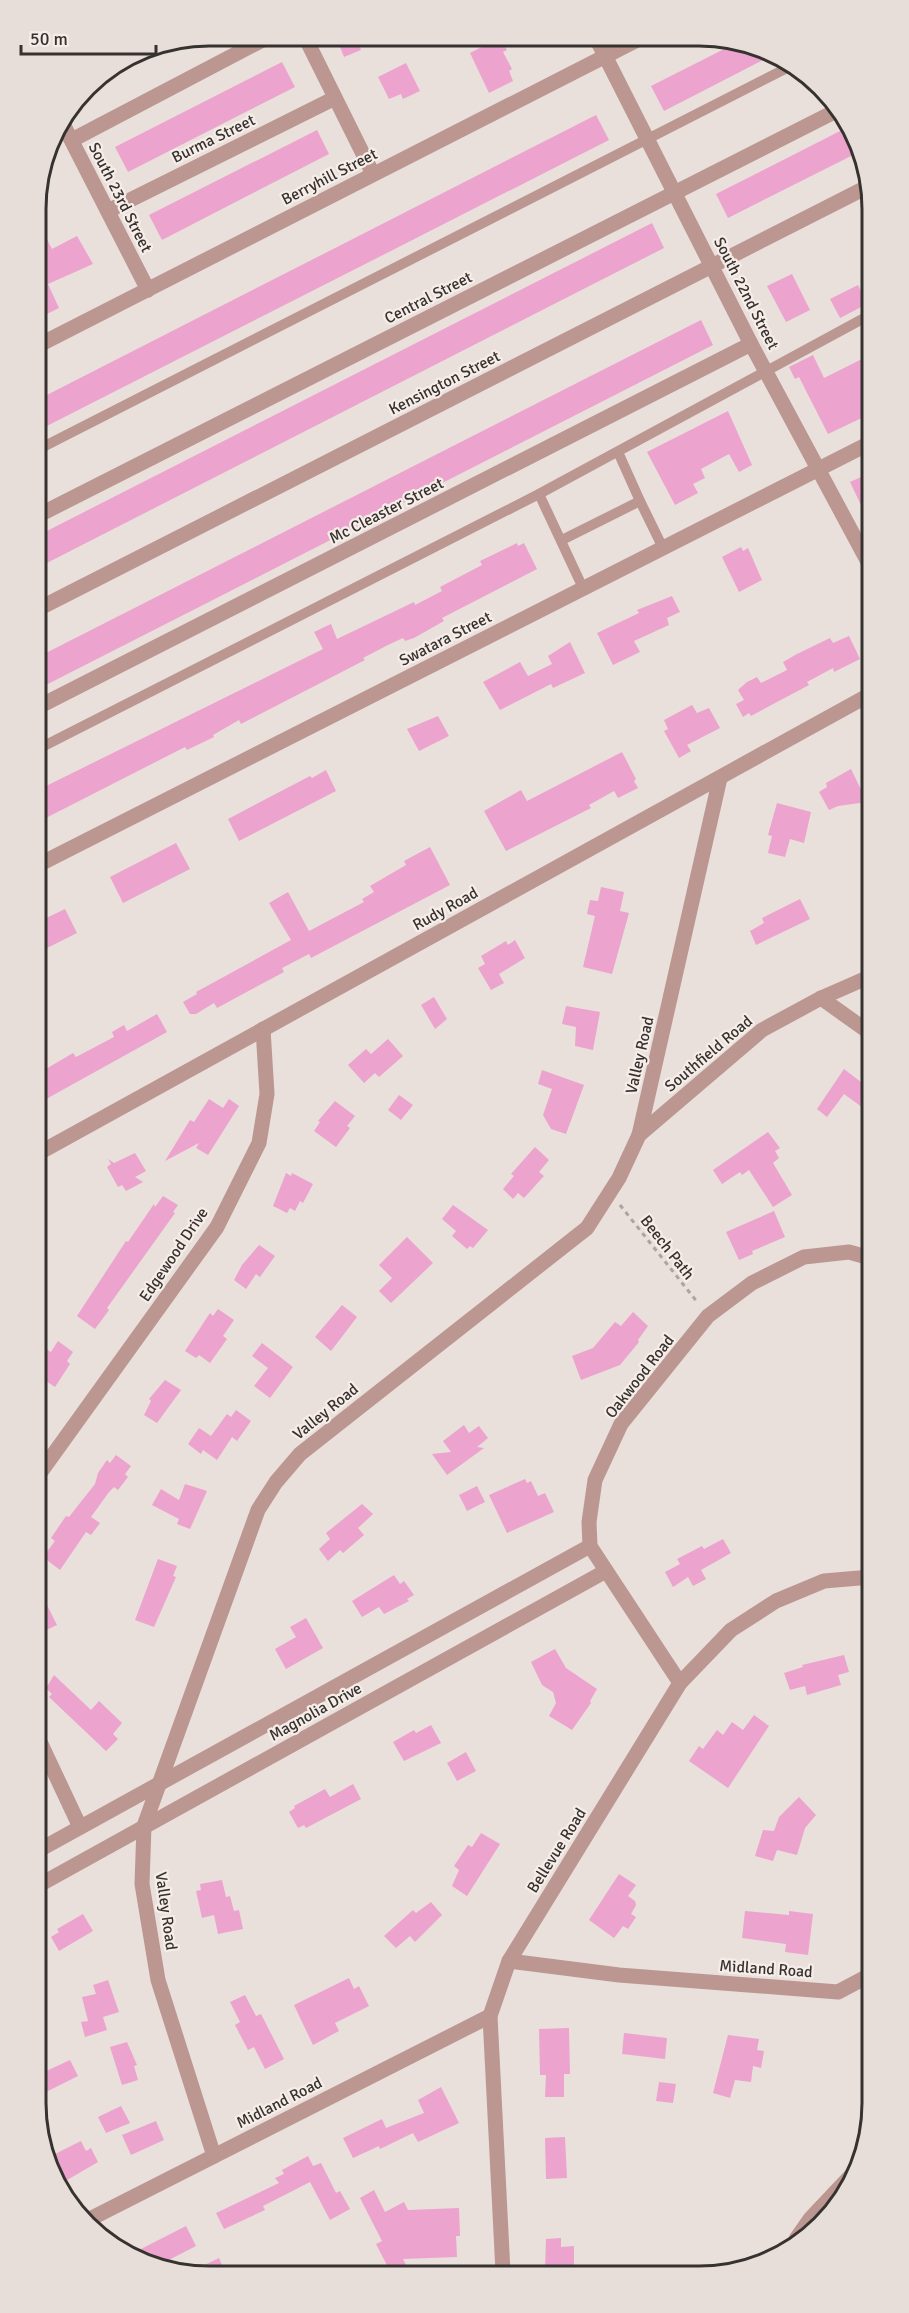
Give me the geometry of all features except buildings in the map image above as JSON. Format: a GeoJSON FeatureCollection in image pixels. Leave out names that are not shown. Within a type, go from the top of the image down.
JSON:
{"type":"FeatureCollection","features":[{"type":"Feature","properties":{"kind":"street","name":"South 22nd Street"},"geometry":{"type":"LineString","coordinates":[[600,46],[676,192],[751,344],[862,550]]}},
{"type":"Feature","properties":{"kind":"street","name":"Berryhill Street"},"geometry":{"type":"LineString","coordinates":[[47,341],[625,46]]}},
{"type":"Feature","properties":{"kind":"street"},"geometry":{"type":"LineString","coordinates":[[72,140],[249,47]]}},
{"type":"Feature","properties":{"kind":"street"},"geometry":{"type":"LineString","coordinates":[[310,47],[373,174]]}},
{"type":"Feature","properties":{"kind":"street","name":"Burma Street"},"geometry":{"type":"LineString","coordinates":[[108,211],[335,98]]}},
{"type":"Feature","properties":{"kind":"street","name":"Central Street"},"geometry":{"type":"LineString","coordinates":[[47,511],[831,113]]}},
{"type":"Feature","properties":{"kind":"street","name":"South 23rd Street"},"geometry":{"type":"LineString","coordinates":[[67,131],[148,290]]}},
{"type":"Feature","properties":{"kind":"street","name":"Kensington Street"},"geometry":{"type":"LineString","coordinates":[[47,605],[861,190]]}},
{"type":"Feature","properties":{"kind":"street","name":"Mc Cleaster Street"},"geometry":{"type":"LineString","coordinates":[[47,703],[751,344]]}},
{"type":"Feature","properties":{"kind":"street","name":"Swatara Street"},"geometry":{"type":"LineString","coordinates":[[47,861],[862,447]]}},
{"type":"Feature","properties":{"kind":"street","name":"Rudy Road"},"geometry":{"type":"LineString","coordinates":[[47,1149],[862,699]]}},
{"type":"Feature","properties":{"kind":"street","name":"Valley Road"},"geometry":{"type":"LineString","coordinates":[[214,2156],[159,1980],[142,1884],[144,1826],[258,1510],[276,1482],[309,1447],[587,1228],[610,1192],[639,1135],[720,778]]}},
{"type":"Feature","properties":{"kind":"street","name":"Southfield Road"},"geometry":{"type":"LineString","coordinates":[[639,1135],[762,1030],[821,998],[862,980]]}},
{"type":"Feature","properties":{"kind":"street"},"geometry":{"type":"LineString","coordinates":[[821,998],[862,1027]]}},
{"type":"Feature","properties":{"kind":"street","name":"Edgewood Drive"},"geometry":{"type":"LineString","coordinates":[[46,1464],[217,1227],[259,1143],[267,1094],[263,1029]]}},
{"type":"Feature","properties":{"kind":"street","name":"Oakwood Road"},"geometry":{"type":"LineString","coordinates":[[590,1546],[589,1522],[595,1480],[621,1424],[708,1316],[752,1283],[804,1257],[849,1252],[862,1256]]}},
{"type":"Feature","properties":{"kind":"street"},"geometry":{"type":"LineString","coordinates":[[590,1546],[680,1683]]}},
{"type":"Feature","properties":{"kind":"street","name":"Magnolia Drive"},"geometry":{"type":"LineString","coordinates":[[46,1846],[590,1546]]}},
{"type":"Feature","properties":{"kind":"street","name":"Magnolia Drive"},"geometry":{"type":"LineString","coordinates":[[46,1881],[606,1571]]}},
{"type":"Feature","properties":{"kind":"street","name":"Bellevue Road"},"geometry":{"type":"LineString","coordinates":[[503,2266],[490,2016],[509,1961],[680,1683],[731,1630],[776,1601],[824,1581],[862,1577]]}},
{"type":"Feature","properties":{"kind":"street"},"geometry":{"type":"LineString","coordinates":[[46,1755],[80,1827]]}},
{"type":"Feature","properties":{"kind":"street","name":"Midland Road"},"geometry":{"type":"LineString","coordinates":[[509,1961],[619,1975],[838,1992],[862,1979]]}},
{"type":"Feature","properties":{"kind":"street","name":"Midland Road"},"geometry":{"type":"LineString","coordinates":[[93,2218],[490,2016]]}},
{"type":"Feature","properties":{"kind":"street"},"geometry":{"type":"LineString","coordinates":[[803,2229],[837,2190]]}},
{"type":"Feature","properties":{"kind":"lane"},"geometry":{"type":"LineString","coordinates":[[47,445],[783,70]]}},
{"type":"Feature","properties":{"kind":"lane"},"geometry":{"type":"LineString","coordinates":[[47,745],[539,494],[766,369],[862,319]]}},
{"type":"Feature","properties":{"kind":"lane"},"geometry":{"type":"LineString","coordinates":[[618,452],[663,548]]}},
{"type":"Feature","properties":{"kind":"lane"},"geometry":{"type":"LineString","coordinates":[[539,494],[583,588]]}},
{"type":"Feature","properties":{"kind":"lane"},"geometry":{"type":"LineString","coordinates":[[562,540],[639,501]]}},
{"type":"Feature","properties":{"kind":"path","name":"Beech Path"},"geometry":{"type":"LineString","coordinates":[[610,1192],[708,1316]]}}]}
